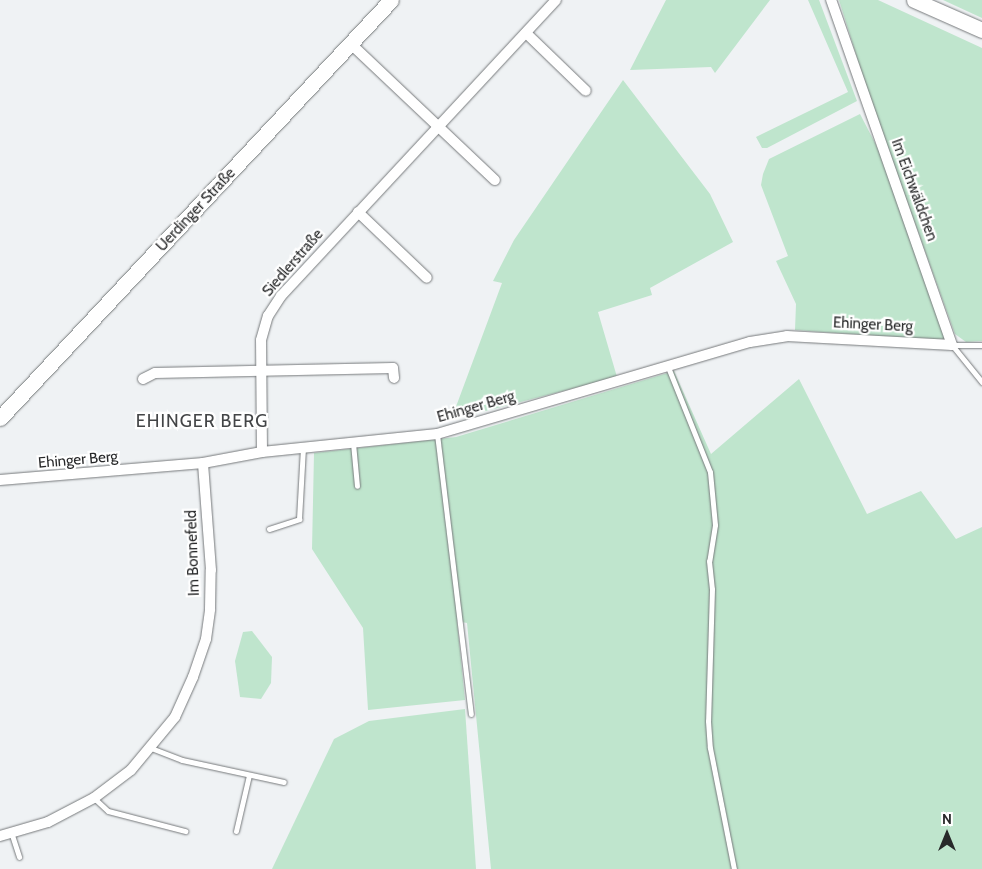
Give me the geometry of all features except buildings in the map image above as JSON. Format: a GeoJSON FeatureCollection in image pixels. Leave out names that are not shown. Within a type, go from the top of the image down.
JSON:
{"type":"FeatureCollection","features":[{"type":"Feature","properties":{"kind":"main road","name":"Uerdinger Straße"},"geometry":{"type":"LineString","coordinates":[[0,418],[391,0]]}},
{"type":"Feature","properties":{"kind":"main road"},"geometry":{"type":"LineString","coordinates":[[914,0],[982,30]]}},
{"type":"Feature","properties":{"kind":"street","name":"Siedlerstraße"},"geometry":{"type":"LineString","coordinates":[[262,452],[262,340],[268,316],[281,296],[556,0]]}},
{"type":"Feature","properties":{"kind":"street","name":"Im Eichwäldchen"},"geometry":{"type":"LineString","coordinates":[[831,0],[952,345]]}},
{"type":"Feature","properties":{"kind":"street"},"geometry":{"type":"LineString","coordinates":[[526,33],[586,91]]}},
{"type":"Feature","properties":{"kind":"street"},"geometry":{"type":"LineString","coordinates":[[351,44],[440,125],[495,180]]}},
{"type":"Feature","properties":{"kind":"street"},"geometry":{"type":"LineString","coordinates":[[358,212],[427,278]]}},
{"type":"Feature","properties":{"kind":"street","name":"Ehinger Berg"},"geometry":{"type":"LineString","coordinates":[[0,480],[203,463],[262,452],[437,434],[750,342],[787,336],[952,345]]}},
{"type":"Feature","properties":{"kind":"street"},"geometry":{"type":"LineString","coordinates":[[143,379],[155,373],[393,368],[394,378]]}},
{"type":"Feature","properties":{"kind":"street","name":"Im Bonnefeld"},"geometry":{"type":"LineString","coordinates":[[0,836],[12,835],[48,822],[94,798],[130,770],[151,748],[175,716],[194,677],[206,639],[212,576],[203,463]]}},
{"type":"Feature","properties":{"kind":"lane"},"geometry":{"type":"LineString","coordinates":[[952,345],[982,345]]}},
{"type":"Feature","properties":{"kind":"lane","name":"Im Eichwäldchen"},"geometry":{"type":"LineString","coordinates":[[952,345],[982,382]]}},
{"type":"Feature","properties":{"kind":"lane"},"geometry":{"type":"LineString","coordinates":[[667,366],[710,472],[715,525],[709,561],[712,589],[708,721],[710,748],[734,869]]}},
{"type":"Feature","properties":{"kind":"lane"},"geometry":{"type":"LineString","coordinates":[[437,434],[471,714]]}},
{"type":"Feature","properties":{"kind":"lane"},"geometry":{"type":"LineString","coordinates":[[353,443],[357,486]]}},
{"type":"Feature","properties":{"kind":"lane"},"geometry":{"type":"LineString","coordinates":[[269,529],[299,519],[302,448]]}},
{"type":"Feature","properties":{"kind":"lane"},"geometry":{"type":"LineString","coordinates":[[151,748],[182,760],[284,782]]}},
{"type":"Feature","properties":{"kind":"lane"},"geometry":{"type":"LineString","coordinates":[[236,831],[249,775]]}},
{"type":"Feature","properties":{"kind":"lane"},"geometry":{"type":"LineString","coordinates":[[94,798],[108,811],[185,831]]}},
{"type":"Feature","properties":{"kind":"lane"},"geometry":{"type":"LineString","coordinates":[[12,835],[19,857]]}},
{"type":"Feature","properties":{"kind":"green space"},"geometry":{"type":"Polygon","coordinates":[[[666,0],[770,0],[715,73],[711,67],[630,70],[666,0]]]}},
{"type":"Feature","properties":{"kind":"green space"},"geometry":{"type":"Polygon","coordinates":[[[808,0],[819,0],[857,101],[767,148],[762,148],[756,137],[848,92],[808,0]]]}},
{"type":"Feature","properties":{"kind":"green space"},"geometry":{"type":"Polygon","coordinates":[[[839,0],[878,0],[982,48],[982,341],[966,342],[955,334],[869,96],[839,0]]]}},
{"type":"Feature","properties":{"kind":"green space"},"geometry":{"type":"Polygon","coordinates":[[[943,0],[982,0],[982,18],[943,0]]]}},
{"type":"Feature","properties":{"kind":"green space"},"geometry":{"type":"Polygon","coordinates":[[[623,80],[710,194],[733,242],[650,288],[652,295],[598,312],[617,377],[451,420],[502,283],[493,281],[514,240],[623,80]]]}},
{"type":"Feature","properties":{"kind":"green space"},"geometry":{"type":"Polygon","coordinates":[[[860,114],[886,164],[946,335],[943,341],[795,330],[796,304],[776,261],[788,256],[761,185],[763,174],[769,159],[860,114]]]}},
{"type":"Feature","properties":{"kind":"green space"},"geometry":{"type":"Polygon","coordinates":[[[674,371],[711,454],[799,379],[867,514],[921,491],[956,539],[982,527],[982,869],[491,869],[467,623],[457,621],[465,700],[368,710],[363,628],[312,549],[314,453],[456,437],[674,371]]]}},
{"type":"Feature","properties":{"kind":"green space"},"geometry":{"type":"Polygon","coordinates":[[[252,631],[272,657],[271,683],[261,699],[240,697],[235,661],[243,632],[252,631]]]}},
{"type":"Feature","properties":{"kind":"green space"},"geometry":{"type":"Polygon","coordinates":[[[465,709],[476,869],[272,869],[334,739],[369,721],[465,709]]]}},
{"type":"Feature","properties":{"kind":"district","name":"EHINGER BERG"},"geometry":{"type":"Point","coordinates":[202,421]}}]}
